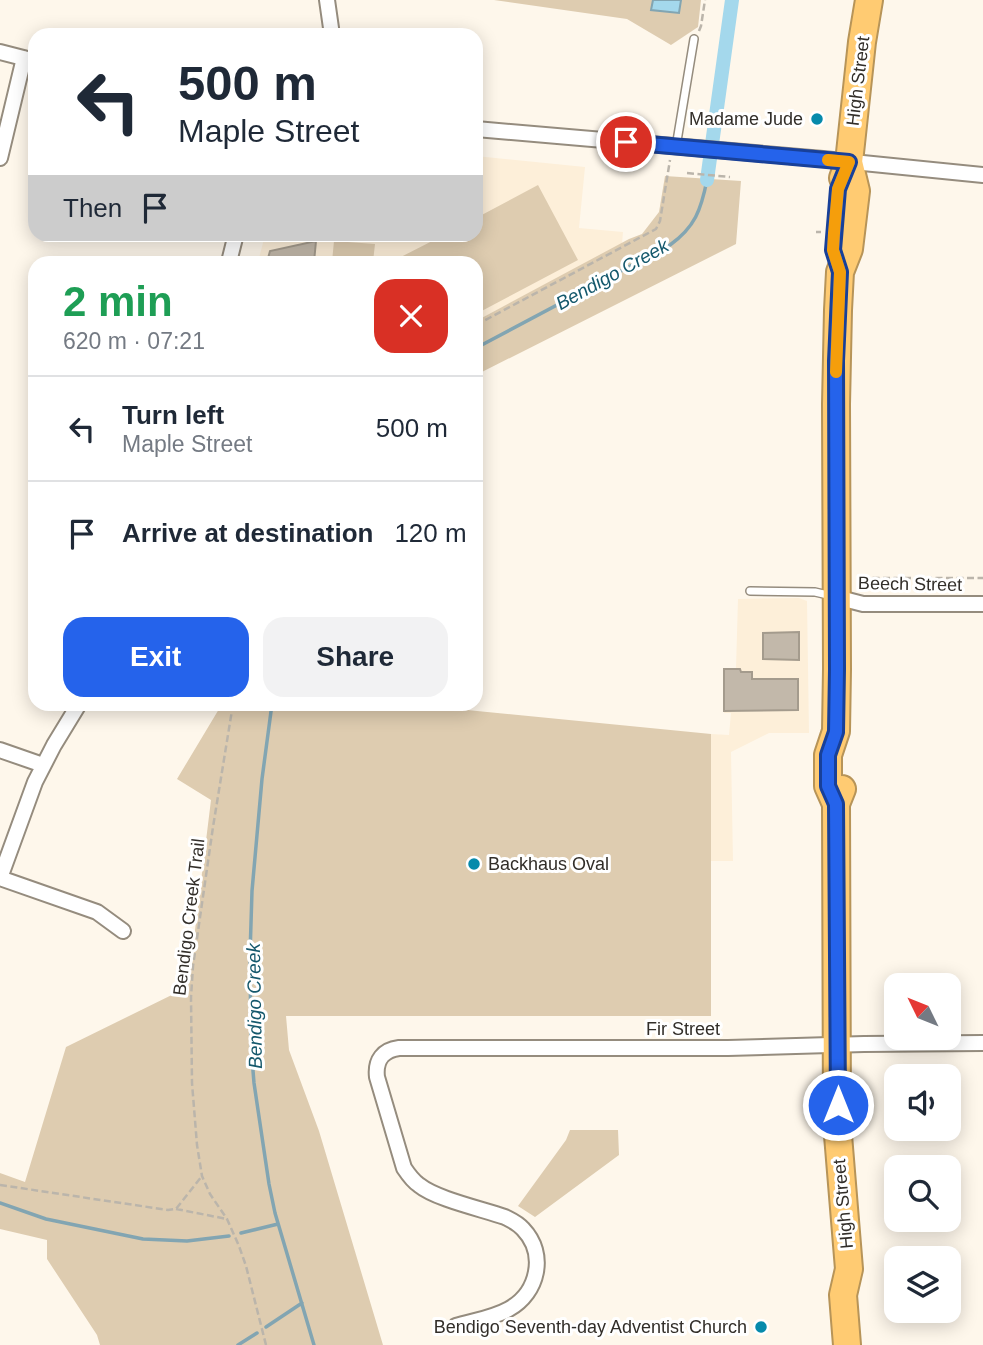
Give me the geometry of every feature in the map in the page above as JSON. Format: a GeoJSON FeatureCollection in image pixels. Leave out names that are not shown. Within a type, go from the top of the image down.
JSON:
{"type":"FeatureCollection","features":[{"type":"Feature","properties":{"kind":"highway","name":"High Street"},"geometry":{"type":"LineString","coordinates":[[847,1345],[843,1295],[849,1269],[837,1123],[836,804],[828,786],[828,755],[836,732],[836,361],[840,272],[849,249],[856,191],[849,162],[869,0]]}},
{"type":"Feature","properties":{"kind":"highway","name":"High Street"},"geometry":{"type":"LineString","coordinates":[[849,1269],[859,1291],[864,1345]]}},
{"type":"Feature","properties":{"kind":"street"},"geometry":{"type":"LineString","coordinates":[[327,0],[331,28]]}},
{"type":"Feature","properties":{"kind":"street"},"geometry":{"type":"LineString","coordinates":[[0,52],[28,59]]}},
{"type":"Feature","properties":{"kind":"street"},"geometry":{"type":"LineString","coordinates":[[0,158],[28,62]]}},
{"type":"Feature","properties":{"kind":"street"},"geometry":{"type":"LineString","coordinates":[[483,130],[983,175]]}},
{"type":"Feature","properties":{"kind":"street","name":"Beech Street"},"geometry":{"type":"LineString","coordinates":[[836,597],[863,604],[983,604]]}},
{"type":"Feature","properties":{"kind":"street"},"geometry":{"type":"LineString","coordinates":[[75,711],[43,765],[0,878],[97,912],[123,931]]}},
{"type":"Feature","properties":{"kind":"street"},"geometry":{"type":"LineString","coordinates":[[0,750],[43,765]]}},
{"type":"Feature","properties":{"kind":"street","name":"Fir Street"},"geometry":{"type":"LineString","coordinates":[[456,1326],[499,1313],[527,1295],[537,1273],[536,1254],[529,1236],[514,1222],[427,1191],[408,1174],[377,1077],[377,1065],[384,1052],[399,1048],[727,1048],[983,1043]]}},
{"type":"Feature","properties":{"kind":"lane"},"geometry":{"type":"LineString","coordinates":[[676,147],[694,39]]}},
{"type":"Feature","properties":{"kind":"lane"},"geometry":{"type":"LineString","coordinates":[[750,591],[815,592],[836,597]]}},
{"type":"Feature","properties":{"kind":"path"},"geometry":{"type":"LineString","coordinates":[[694,39],[701,26],[705,0]]}},
{"type":"Feature","properties":{"kind":"path"},"geometry":{"type":"LineString","coordinates":[[483,321],[656,229],[660,222],[670,160],[676,147]]}},
{"type":"Feature","properties":{"kind":"path"},"geometry":{"type":"LineString","coordinates":[[687,173],[730,177]]}},
{"type":"Feature","properties":{"kind":"path"},"geometry":{"type":"LineString","coordinates":[[863,578],[983,578]]}},
{"type":"Feature","properties":{"kind":"path","name":"Bendigo Creek Trail"},"geometry":{"type":"LineString","coordinates":[[227,1219],[209,1194],[202,1176],[197,1145],[192,1083],[191,983],[232,711]]}},
{"type":"Feature","properties":{"kind":"path"},"geometry":{"type":"LineString","coordinates":[[176,1209],[202,1176]]}},
{"type":"Feature","properties":{"kind":"path"},"geometry":{"type":"LineString","coordinates":[[0,1185],[176,1209],[227,1219],[246,1266],[266,1345]]}},
{"type":"Feature","properties":{"kind":"shaded area"},"geometry":{"type":"Polygon","coordinates":[[[494,0],[701,0],[698,27],[671,45],[627,19],[494,0]]]}},
{"type":"Feature","properties":{"kind":"shaded area"},"geometry":{"type":"Polygon","coordinates":[[[483,157],[585,167],[579,228],[623,232],[622,244],[483,317],[483,256],[260,256],[263,242],[483,242],[483,157]]]}},
{"type":"Feature","properties":{"kind":"shaded area"},"geometry":{"type":"Polygon","coordinates":[[[665,176],[741,181],[736,244],[483,371],[483,317],[642,234],[659,212],[665,176]]]}},
{"type":"Feature","properties":{"kind":"shaded area"},"geometry":{"type":"Polygon","coordinates":[[[538,185],[578,260],[483,310],[483,256],[403,256],[430,242],[483,242],[483,214],[538,185]]]}},
{"type":"Feature","properties":{"kind":"shaded area"},"geometry":{"type":"Polygon","coordinates":[[[334,242],[375,244],[374,256],[333,256],[334,242]]]}},
{"type":"Feature","properties":{"kind":"shaded area"},"geometry":{"type":"Polygon","coordinates":[[[799,598],[807,601],[809,733],[769,733],[731,752],[733,861],[711,861],[711,734],[729,735],[731,713],[724,713],[724,669],[736,668],[738,599],[799,598]]]}},
{"type":"Feature","properties":{"kind":"shaded area"},"geometry":{"type":"Polygon","coordinates":[[[218,711],[477,711],[711,734],[711,1016],[286,1016],[289,1050],[319,1131],[383,1345],[100,1345],[97,1335],[47,1259],[47,1240],[0,1229],[0,1173],[25,1182],[66,1047],[188,987],[211,800],[177,779],[218,711]]]}},
{"type":"Feature","properties":{"kind":"shaded area"},"geometry":{"type":"Polygon","coordinates":[[[570,1130],[618,1130],[619,1155],[535,1217],[518,1206],[566,1140],[570,1130]]]}},
{"type":"Feature","properties":{"kind":"water"},"geometry":{"type":"Polygon","coordinates":[[[653,0],[681,0],[679,13],[651,10],[653,0]]]}},
{"type":"Feature","properties":{"kind":"building"},"geometry":{"type":"Polygon","coordinates":[[[316,242],[315,256],[269,256],[270,251],[316,242]]]}},
{"type":"Feature","properties":{"kind":"building"},"geometry":{"type":"Polygon","coordinates":[[[799,632],[799,660],[763,659],[763,633],[799,632]]]}},
{"type":"Feature","properties":{"kind":"building"},"geometry":{"type":"Polygon","coordinates":[[[724,669],[752,672],[752,679],[798,679],[798,710],[724,711],[724,669]]]}},
{"type":"Feature","properties":{"kind":"waterway","name":"Bendigo Creek"},"geometry":{"type":"LineString","coordinates":[[707,180],[732,0]]}},
{"type":"Feature","properties":{"kind":"waterway","name":"Bendigo Creek"},"geometry":{"type":"LineString","coordinates":[[483,344],[670,245],[696,217],[707,180]]}},
{"type":"Feature","properties":{"kind":"waterway","name":"Bendigo Creek"},"geometry":{"type":"LineString","coordinates":[[271,711],[252,891],[251,1046],[254,1083],[275,1213],[314,1345]]}},
{"type":"Feature","properties":{"kind":"waterway"},"geometry":{"type":"LineString","coordinates":[[0,1203],[46,1219],[143,1239],[187,1241],[229,1236]]}},
{"type":"Feature","properties":{"kind":"waterway"},"geometry":{"type":"LineString","coordinates":[[241,1233],[278,1224]]}},
{"type":"Feature","properties":{"kind":"waterway"},"geometry":{"type":"LineString","coordinates":[[266,1327],[302,1303]]}},
{"type":"Feature","properties":{"kind":"waterway"},"geometry":{"type":"LineString","coordinates":[[238,1345],[257,1333]]}},
{"type":"Feature","properties":{"kind":"slow traffic"},"geometry":{"type":"LineString","coordinates":[[828,160],[849,162],[838,189],[834,233],[833,250],[840,272],[836,372]]}},
{"type":"Feature","properties":{"kind":"place","name":"Madame Jude"},"geometry":{"type":"Point","coordinates":[817,119]}},
{"type":"Feature","properties":{"kind":"place","name":"Backhaus Oval"},"geometry":{"type":"Point","coordinates":[474,864]}},
{"type":"Feature","properties":{"kind":"place","name":"Bendigo Seventh-day Adventist Church"},"geometry":{"type":"Point","coordinates":[761,1327]}},
{"type":"Feature","properties":{"kind":"route"},"geometry":{"type":"LineString","coordinates":[[626,142],[849,162],[838,189],[833,250],[840,272],[836,361],[837,669],[836,732],[828,755],[828,786],[836,804],[838,1105]]}}]}
